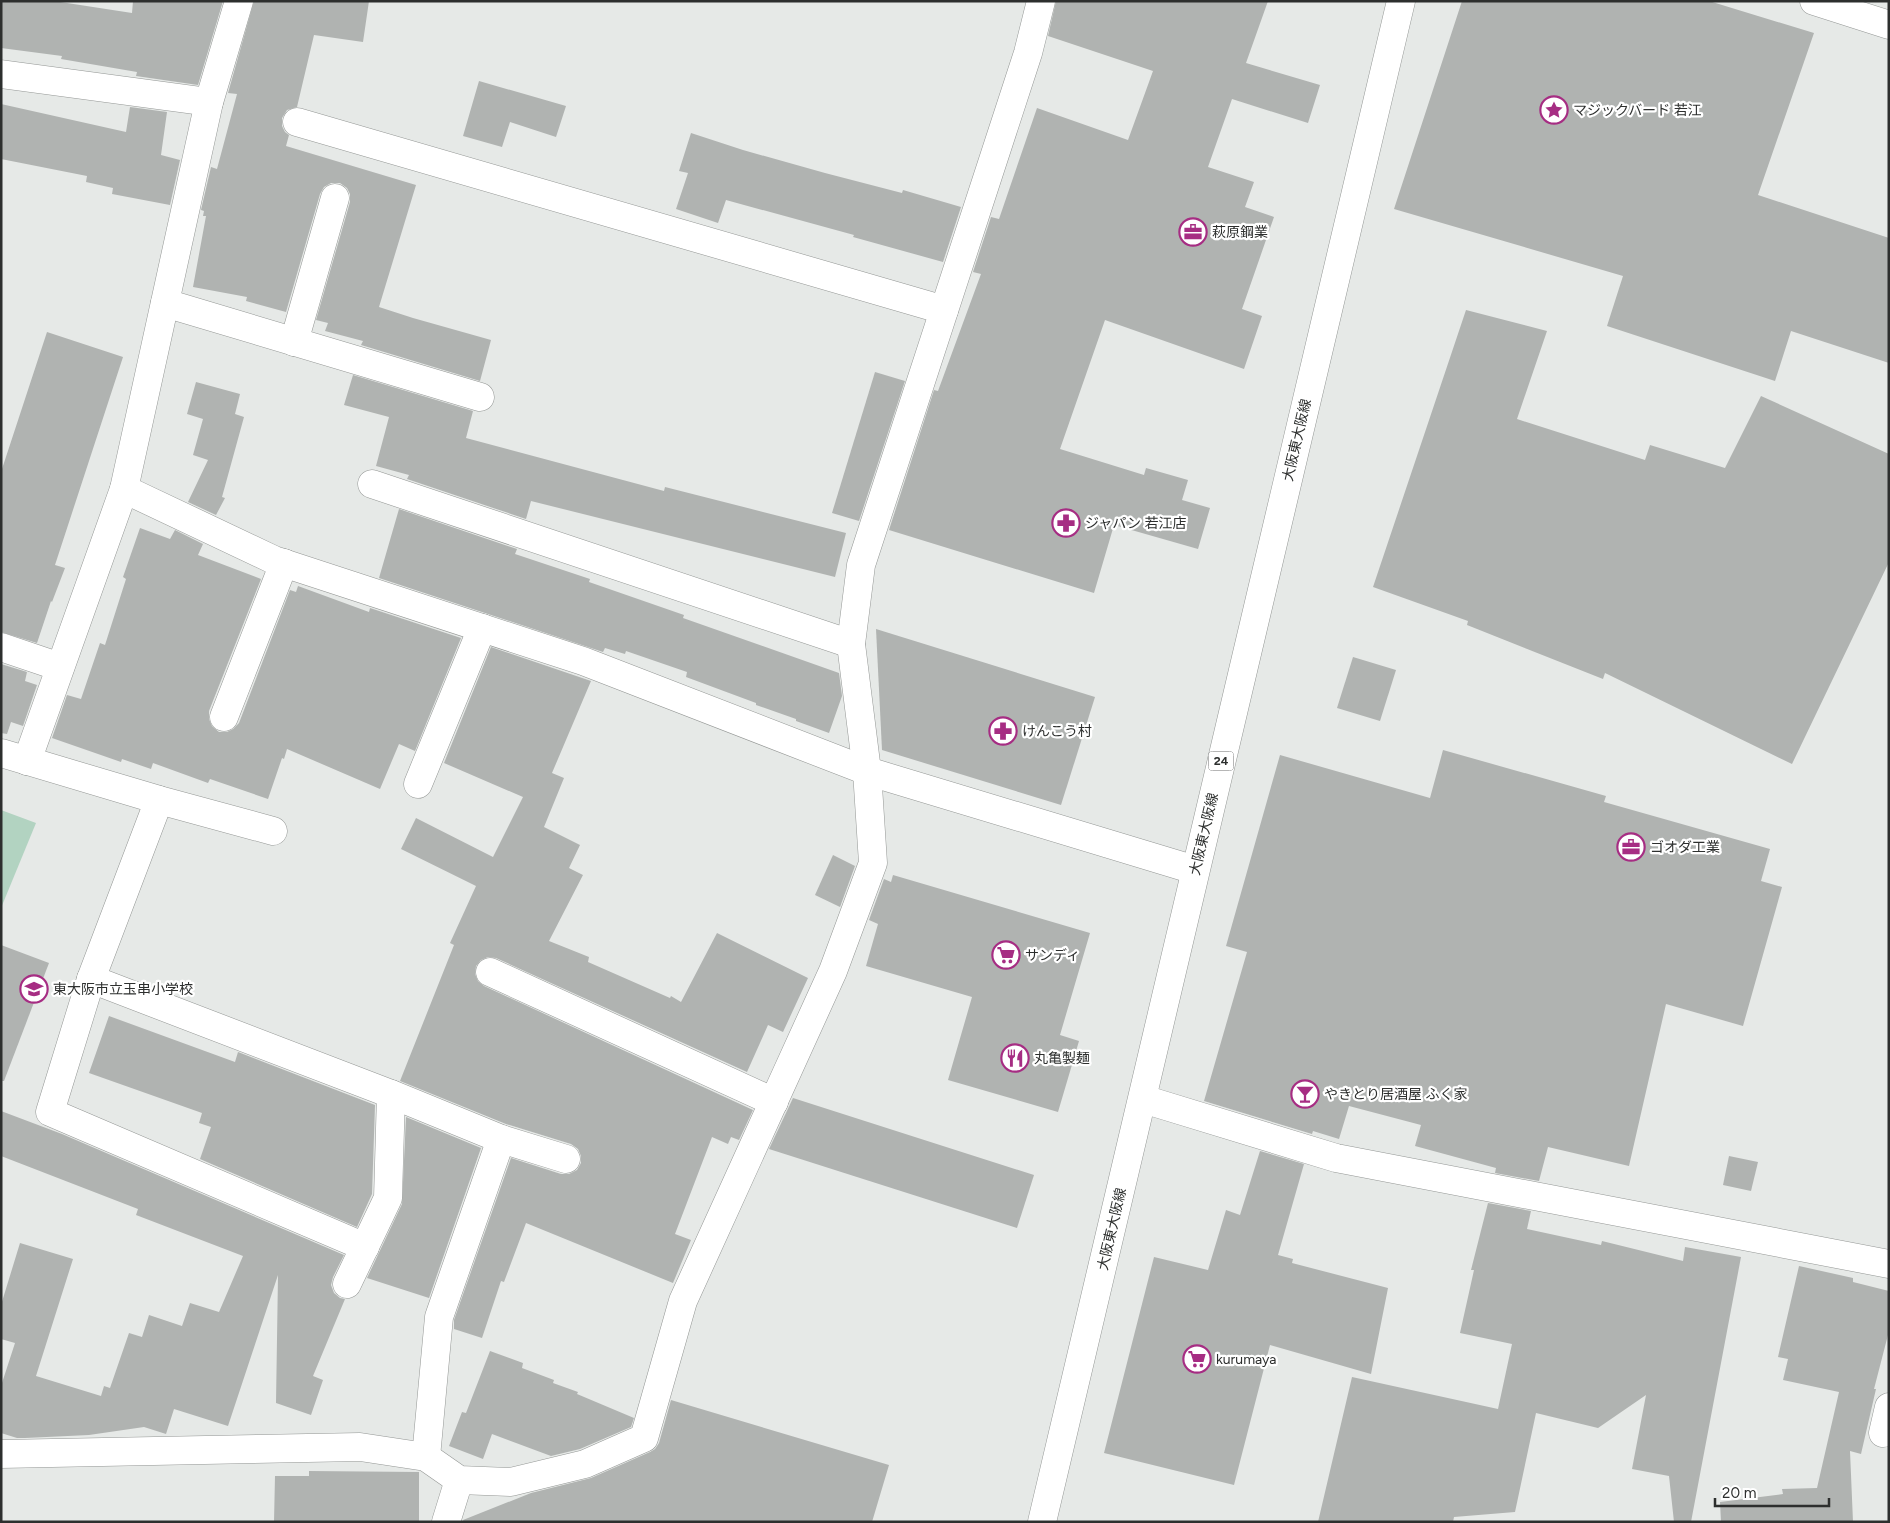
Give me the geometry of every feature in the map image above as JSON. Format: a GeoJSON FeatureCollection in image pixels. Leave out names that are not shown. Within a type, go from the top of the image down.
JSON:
{"type":"FeatureCollection","features":[{"type":"Feature","properties":{"kind":"street"},"geometry":{"type":"LineString","coordinates":[[27,761],[124,489],[209,102],[239,1]]}},
{"type":"Feature","properties":{"kind":"street"},"geometry":{"type":"LineString","coordinates":[[1,1454],[360,1447],[426,1458],[459,1480],[511,1482],[585,1464],[644,1438],[683,1301],[833,972],[873,862],[867,771],[851,644],[861,565],[1028,53],[1041,1]]}},
{"type":"Feature","properties":{"kind":"street","name":"大阪東大阪線"},"geometry":{"type":"LineString","coordinates":[[1042,1522],[1401,1]]}},
{"type":"Feature","properties":{"kind":"street"},"geometry":{"type":"LineString","coordinates":[[1814,1],[1889,25]]}},
{"type":"Feature","properties":{"kind":"street"},"geometry":{"type":"LineString","coordinates":[[1,74],[209,102]]}},
{"type":"Feature","properties":{"kind":"street"},"geometry":{"type":"LineString","coordinates":[[297,122],[944,310]]}},
{"type":"Feature","properties":{"kind":"street"},"geometry":{"type":"LineString","coordinates":[[294,342],[335,198]]}},
{"type":"Feature","properties":{"kind":"street"},"geometry":{"type":"LineString","coordinates":[[165,303],[480,397]]}},
{"type":"Feature","properties":{"kind":"street"},"geometry":{"type":"LineString","coordinates":[[372,484],[851,644]]}},
{"type":"Feature","properties":{"kind":"street"},"geometry":{"type":"LineString","coordinates":[[124,489],[274,560],[583,661],[867,771],[1195,870]]}},
{"type":"Feature","properties":{"kind":"street"},"geometry":{"type":"LineString","coordinates":[[224,717],[284,563]]}},
{"type":"Feature","properties":{"kind":"street"},"geometry":{"type":"LineString","coordinates":[[418,784],[482,628]]}},
{"type":"Feature","properties":{"kind":"street"},"geometry":{"type":"LineString","coordinates":[[1,647],[60,667]]}},
{"type":"Feature","properties":{"kind":"street"},"geometry":{"type":"LineString","coordinates":[[1,753],[159,800],[273,831]]}},
{"type":"Feature","properties":{"kind":"street"},"geometry":{"type":"LineString","coordinates":[[159,800],[91,979],[50,1112],[365,1247]]}},
{"type":"Feature","properties":{"kind":"street"},"geometry":{"type":"LineString","coordinates":[[490,972],[774,1102]]}},
{"type":"Feature","properties":{"kind":"street"},"geometry":{"type":"LineString","coordinates":[[91,979],[391,1094],[501,1139],[566,1159]]}},
{"type":"Feature","properties":{"kind":"street"},"geometry":{"type":"LineString","coordinates":[[347,1284],[388,1198],[391,1094]]}},
{"type":"Feature","properties":{"kind":"street"},"geometry":{"type":"LineString","coordinates":[[1143,1099],[1336,1158],[1889,1264]]}},
{"type":"Feature","properties":{"kind":"street"},"geometry":{"type":"LineString","coordinates":[[426,1458],[439,1317],[501,1139]]}},
{"type":"Feature","properties":{"kind":"street"},"geometry":{"type":"LineString","coordinates":[[1883,1433],[1889,1407]]}},
{"type":"Feature","properties":{"kind":"street"},"geometry":{"type":"LineString","coordinates":[[446,1522],[459,1480]]}},
{"type":"Feature","properties":{"kind":"green space"},"geometry":{"type":"Polygon","coordinates":[[[1,810],[36,823],[1,908],[1,810]]]}},
{"type":"Feature","properties":{"kind":"building"},"geometry":{"type":"Polygon","coordinates":[[[1,1],[54,1],[132,13],[133,1],[223,1],[198,85],[136,76],[137,72],[61,59],[62,56],[1,48],[1,1]]]}},
{"type":"Feature","properties":{"kind":"building"},"geometry":{"type":"Polygon","coordinates":[[[254,1],[369,1],[363,42],[314,35],[297,107],[287,110],[282,118],[282,126],[289,135],[286,146],[416,185],[379,307],[491,340],[480,381],[361,345],[363,341],[325,331],[328,323],[316,320],[350,202],[350,194],[347,188],[340,183],[331,183],[324,187],[320,194],[286,312],[246,301],[247,297],[193,287],[206,216],[203,216],[204,211],[201,210],[211,167],[217,169],[237,94],[228,93],[254,1]]]}},
{"type":"Feature","properties":{"kind":"building"},"geometry":{"type":"Polygon","coordinates":[[[1056,1],[1268,1],[1246,63],[1320,85],[1308,123],[1232,99],[1208,167],[1254,182],[1245,207],[1274,217],[1242,309],[1262,316],[1244,369],[1105,320],[1060,449],[1144,475],[1146,468],[1188,480],[1182,500],[1210,508],[1198,549],[1114,525],[1094,593],[889,530],[934,390],[938,391],[981,274],[973,272],[991,217],[999,219],[1037,108],[1128,140],[1153,71],[1048,36],[1056,1]]]}},
{"type":"Feature","properties":{"kind":"building"},"geometry":{"type":"Polygon","coordinates":[[[1462,1],[1709,1],[1814,33],[1758,195],[1889,238],[1889,363],[1791,331],[1775,381],[1607,326],[1623,276],[1394,209],[1462,1]]]}},
{"type":"Feature","properties":{"kind":"building"},"geometry":{"type":"Polygon","coordinates":[[[479,81],[566,106],[556,137],[510,122],[502,147],[463,136],[479,81]]]}},
{"type":"Feature","properties":{"kind":"building"},"geometry":{"type":"Polygon","coordinates":[[[1,104],[126,132],[130,107],[167,112],[161,155],[180,160],[170,205],[112,194],[113,188],[86,182],[87,176],[1,159],[1,104]]]}},
{"type":"Feature","properties":{"kind":"building"},"geometry":{"type":"Polygon","coordinates":[[[691,133],[825,173],[902,193],[903,190],[961,207],[943,262],[853,237],[854,235],[726,200],[718,223],[676,209],[688,173],[679,171],[691,133]]]}},
{"type":"Feature","properties":{"kind":"building"},"geometry":{"type":"Polygon","coordinates":[[[1466,310],[1547,331],[1517,419],[1645,460],[1650,445],[1725,468],[1761,396],[1889,454],[1889,562],[1792,764],[1605,673],[1603,679],[1467,625],[1468,621],[1373,587],[1466,310]]]}},
{"type":"Feature","properties":{"kind":"building"},"geometry":{"type":"Polygon","coordinates":[[[47,332],[123,357],[55,565],[65,568],[51,601],[37,643],[1,632],[1,472],[47,332]]]}},
{"type":"Feature","properties":{"kind":"building"},"geometry":{"type":"Polygon","coordinates":[[[875,372],[905,381],[859,521],[832,513],[875,372]]]}},
{"type":"Feature","properties":{"kind":"building"},"geometry":{"type":"Polygon","coordinates":[[[353,375],[473,411],[466,438],[664,491],[665,487],[846,533],[835,577],[531,501],[526,519],[407,479],[409,475],[376,466],[389,417],[344,405],[353,375]]]}},
{"type":"Feature","properties":{"kind":"building"},"geometry":{"type":"Polygon","coordinates":[[[196,382],[240,394],[235,414],[244,417],[222,497],[225,498],[216,515],[188,502],[208,460],[193,455],[203,419],[187,414],[196,382]]]}},
{"type":"Feature","properties":{"kind":"building"},"geometry":{"type":"Polygon","coordinates":[[[399,509],[517,549],[515,554],[590,579],[589,582],[684,615],[683,618],[839,673],[842,696],[829,733],[686,677],[687,672],[626,651],[625,654],[605,648],[603,652],[379,578],[399,509]]]}},
{"type":"Feature","properties":{"kind":"building"},"geometry":{"type":"Polygon","coordinates":[[[140,528],[170,539],[175,530],[203,544],[198,555],[261,579],[209,711],[209,719],[212,726],[219,732],[227,732],[239,723],[290,590],[296,592],[298,586],[369,612],[370,608],[461,638],[415,751],[399,744],[380,789],[287,749],[268,799],[210,779],[208,783],[153,763],[151,769],[122,759],[121,762],[52,738],[67,695],[81,699],[100,643],[105,645],[126,579],[123,577],[140,528]]]}},
{"type":"Feature","properties":{"kind":"building"},"geometry":{"type":"Polygon","coordinates":[[[876,629],[1095,697],[1061,805],[882,750],[876,629]]]}},
{"type":"Feature","properties":{"kind":"building"},"geometry":{"type":"Polygon","coordinates":[[[491,647],[591,681],[552,773],[564,778],[544,827],[580,845],[569,868],[583,875],[549,941],[589,957],[588,962],[670,998],[671,996],[681,1002],[717,933],[808,978],[783,1032],[768,1025],[747,1072],[496,958],[488,957],[481,960],[476,966],[475,974],[478,981],[484,986],[753,1110],[739,1140],[731,1137],[728,1144],[712,1137],[675,1234],[691,1240],[673,1283],[526,1223],[504,1282],[501,1281],[482,1338],[454,1329],[454,1320],[511,1158],[561,1174],[569,1174],[577,1170],[581,1163],[578,1149],[571,1144],[506,1124],[400,1081],[454,945],[450,943],[476,886],[401,849],[416,818],[493,857],[523,797],[444,763],[491,647]]]}},
{"type":"Feature","properties":{"kind":"building"},"geometry":{"type":"Polygon","coordinates":[[[1353,657],[1396,670],[1380,721],[1337,708],[1353,657]]]}},
{"type":"Feature","properties":{"kind":"building"},"geometry":{"type":"Polygon","coordinates":[[[1,664],[27,672],[25,681],[37,685],[23,726],[11,722],[7,734],[1,733],[1,664]]]}},
{"type":"Feature","properties":{"kind":"building"},"geometry":{"type":"Polygon","coordinates":[[[1443,750],[1606,796],[1604,802],[1770,849],[1761,881],[1782,887],[1743,1026],[1666,1004],[1629,1166],[1548,1147],[1539,1181],[1495,1173],[1496,1168],[1415,1146],[1421,1125],[1349,1106],[1339,1139],[1313,1131],[1312,1134],[1204,1101],[1247,952],[1226,946],[1280,755],[1430,798],[1443,750]]]}},
{"type":"Feature","properties":{"kind":"building"},"geometry":{"type":"Polygon","coordinates":[[[833,855],[855,866],[840,907],[815,895],[833,855]]]}},
{"type":"Feature","properties":{"kind":"building"},"geometry":{"type":"Polygon","coordinates":[[[893,875],[1090,933],[1060,1035],[1079,1041],[1058,1112],[948,1080],[972,997],[866,966],[878,924],[869,920],[884,879],[891,882],[893,875]]]}},
{"type":"Feature","properties":{"kind":"building"},"geometry":{"type":"Polygon","coordinates":[[[1,945],[49,963],[4,1081],[1,1081],[1,945]]]}},
{"type":"Feature","properties":{"kind":"building"},"geometry":{"type":"Polygon","coordinates":[[[109,1016],[235,1062],[238,1052],[375,1105],[372,1194],[357,1227],[200,1159],[211,1127],[199,1123],[202,1113],[89,1073],[109,1016]]]}},
{"type":"Feature","properties":{"kind":"building"},"geometry":{"type":"Polygon","coordinates":[[[793,1098],[1034,1175],[1017,1228],[769,1149],[793,1098]]]}},
{"type":"Feature","properties":{"kind":"building"},"geometry":{"type":"Polygon","coordinates":[[[1,1111],[62,1134],[344,1255],[331,1285],[334,1293],[340,1298],[345,1299],[313,1376],[323,1380],[311,1415],[276,1403],[278,1275],[228,1426],[174,1409],[166,1434],[144,1427],[89,1435],[25,1438],[17,1438],[1,1433],[1,1386],[15,1343],[1,1339],[1,1305],[20,1243],[73,1259],[36,1376],[101,1396],[104,1386],[110,1388],[129,1333],[142,1337],[149,1315],[182,1326],[190,1303],[219,1312],[243,1256],[136,1215],[138,1209],[1,1156],[1,1111]]]}},
{"type":"Feature","properties":{"kind":"building"},"geometry":{"type":"Polygon","coordinates":[[[406,1117],[481,1148],[429,1298],[367,1278],[402,1204],[406,1117]]]}},
{"type":"Feature","properties":{"kind":"building"},"geometry":{"type":"Polygon","coordinates":[[[1260,1151],[1304,1164],[1278,1255],[1293,1259],[1292,1263],[1388,1288],[1371,1374],[1270,1345],[1234,1485],[1104,1453],[1154,1257],[1208,1270],[1226,1210],[1240,1215],[1260,1151]]]}},
{"type":"Feature","properties":{"kind":"building"},"geometry":{"type":"Polygon","coordinates":[[[1729,1156],[1758,1162],[1751,1191],[1723,1185],[1729,1156]]]}},
{"type":"Feature","properties":{"kind":"building"},"geometry":{"type":"Polygon","coordinates":[[[1488,1203],[1531,1211],[1527,1229],[1601,1245],[1602,1241],[1683,1261],[1685,1247],[1741,1257],[1691,1522],[1674,1522],[1669,1476],[1632,1469],[1646,1395],[1598,1428],[1536,1413],[1515,1512],[1454,1517],[1453,1522],[1318,1522],[1352,1377],[1498,1409],[1512,1344],[1460,1333],[1474,1270],[1471,1270],[1488,1203]]]}},
{"type":"Feature","properties":{"kind":"building"},"geometry":{"type":"Polygon","coordinates":[[[1799,1266],[1853,1278],[1853,1282],[1889,1291],[1889,1331],[1874,1389],[1876,1389],[1861,1454],[1850,1451],[1853,1522],[1721,1522],[1720,1502],[1783,1494],[1782,1489],[1817,1488],[1839,1392],[1783,1380],[1788,1359],[1778,1357],[1799,1266]]]}},
{"type":"Feature","properties":{"kind":"building"},"geometry":{"type":"Polygon","coordinates":[[[490,1351],[523,1363],[522,1368],[554,1380],[553,1383],[578,1392],[577,1394],[634,1418],[631,1427],[580,1449],[551,1456],[492,1434],[483,1459],[449,1446],[462,1412],[466,1413],[490,1351]]]}},
{"type":"Feature","properties":{"kind":"building"},"geometry":{"type":"Polygon","coordinates":[[[671,1400],[889,1465],[872,1522],[464,1522],[463,1520],[531,1493],[591,1478],[650,1452],[659,1443],[671,1400]]]}},
{"type":"Feature","properties":{"kind":"building"},"geometry":{"type":"Polygon","coordinates":[[[309,1471],[419,1472],[419,1522],[274,1522],[275,1476],[309,1476],[309,1471]]]}},
{"type":"Feature","properties":{"kind":"place","name":"マジックバード 若江"},"geometry":{"type":"Point","coordinates":[1554,110]}},
{"type":"Feature","properties":{"kind":"place","name":"萩原鋼業"},"geometry":{"type":"Point","coordinates":[1193,232]}},
{"type":"Feature","properties":{"kind":"place","name":"ジャパン 若江店"},"geometry":{"type":"Point","coordinates":[1066,523]}},
{"type":"Feature","properties":{"kind":"place","name":"けんこう村"},"geometry":{"type":"Point","coordinates":[1003,731]}},
{"type":"Feature","properties":{"kind":"place","name":"ゴオダ工業"},"geometry":{"type":"Point","coordinates":[1631,847]}},
{"type":"Feature","properties":{"kind":"place","name":"サンディ"},"geometry":{"type":"Point","coordinates":[1006,955]}},
{"type":"Feature","properties":{"kind":"place","name":"東大阪市立玉串小学校"},"geometry":{"type":"Point","coordinates":[34,989]}},
{"type":"Feature","properties":{"kind":"place","name":"丸亀製麺"},"geometry":{"type":"Point","coordinates":[1015,1058]}},
{"type":"Feature","properties":{"kind":"place","name":"やきとり居酒屋 ふく家"},"geometry":{"type":"Point","coordinates":[1305,1094]}},
{"type":"Feature","properties":{"kind":"place","name":"kurumaya"},"geometry":{"type":"Point","coordinates":[1197,1359]}}]}
